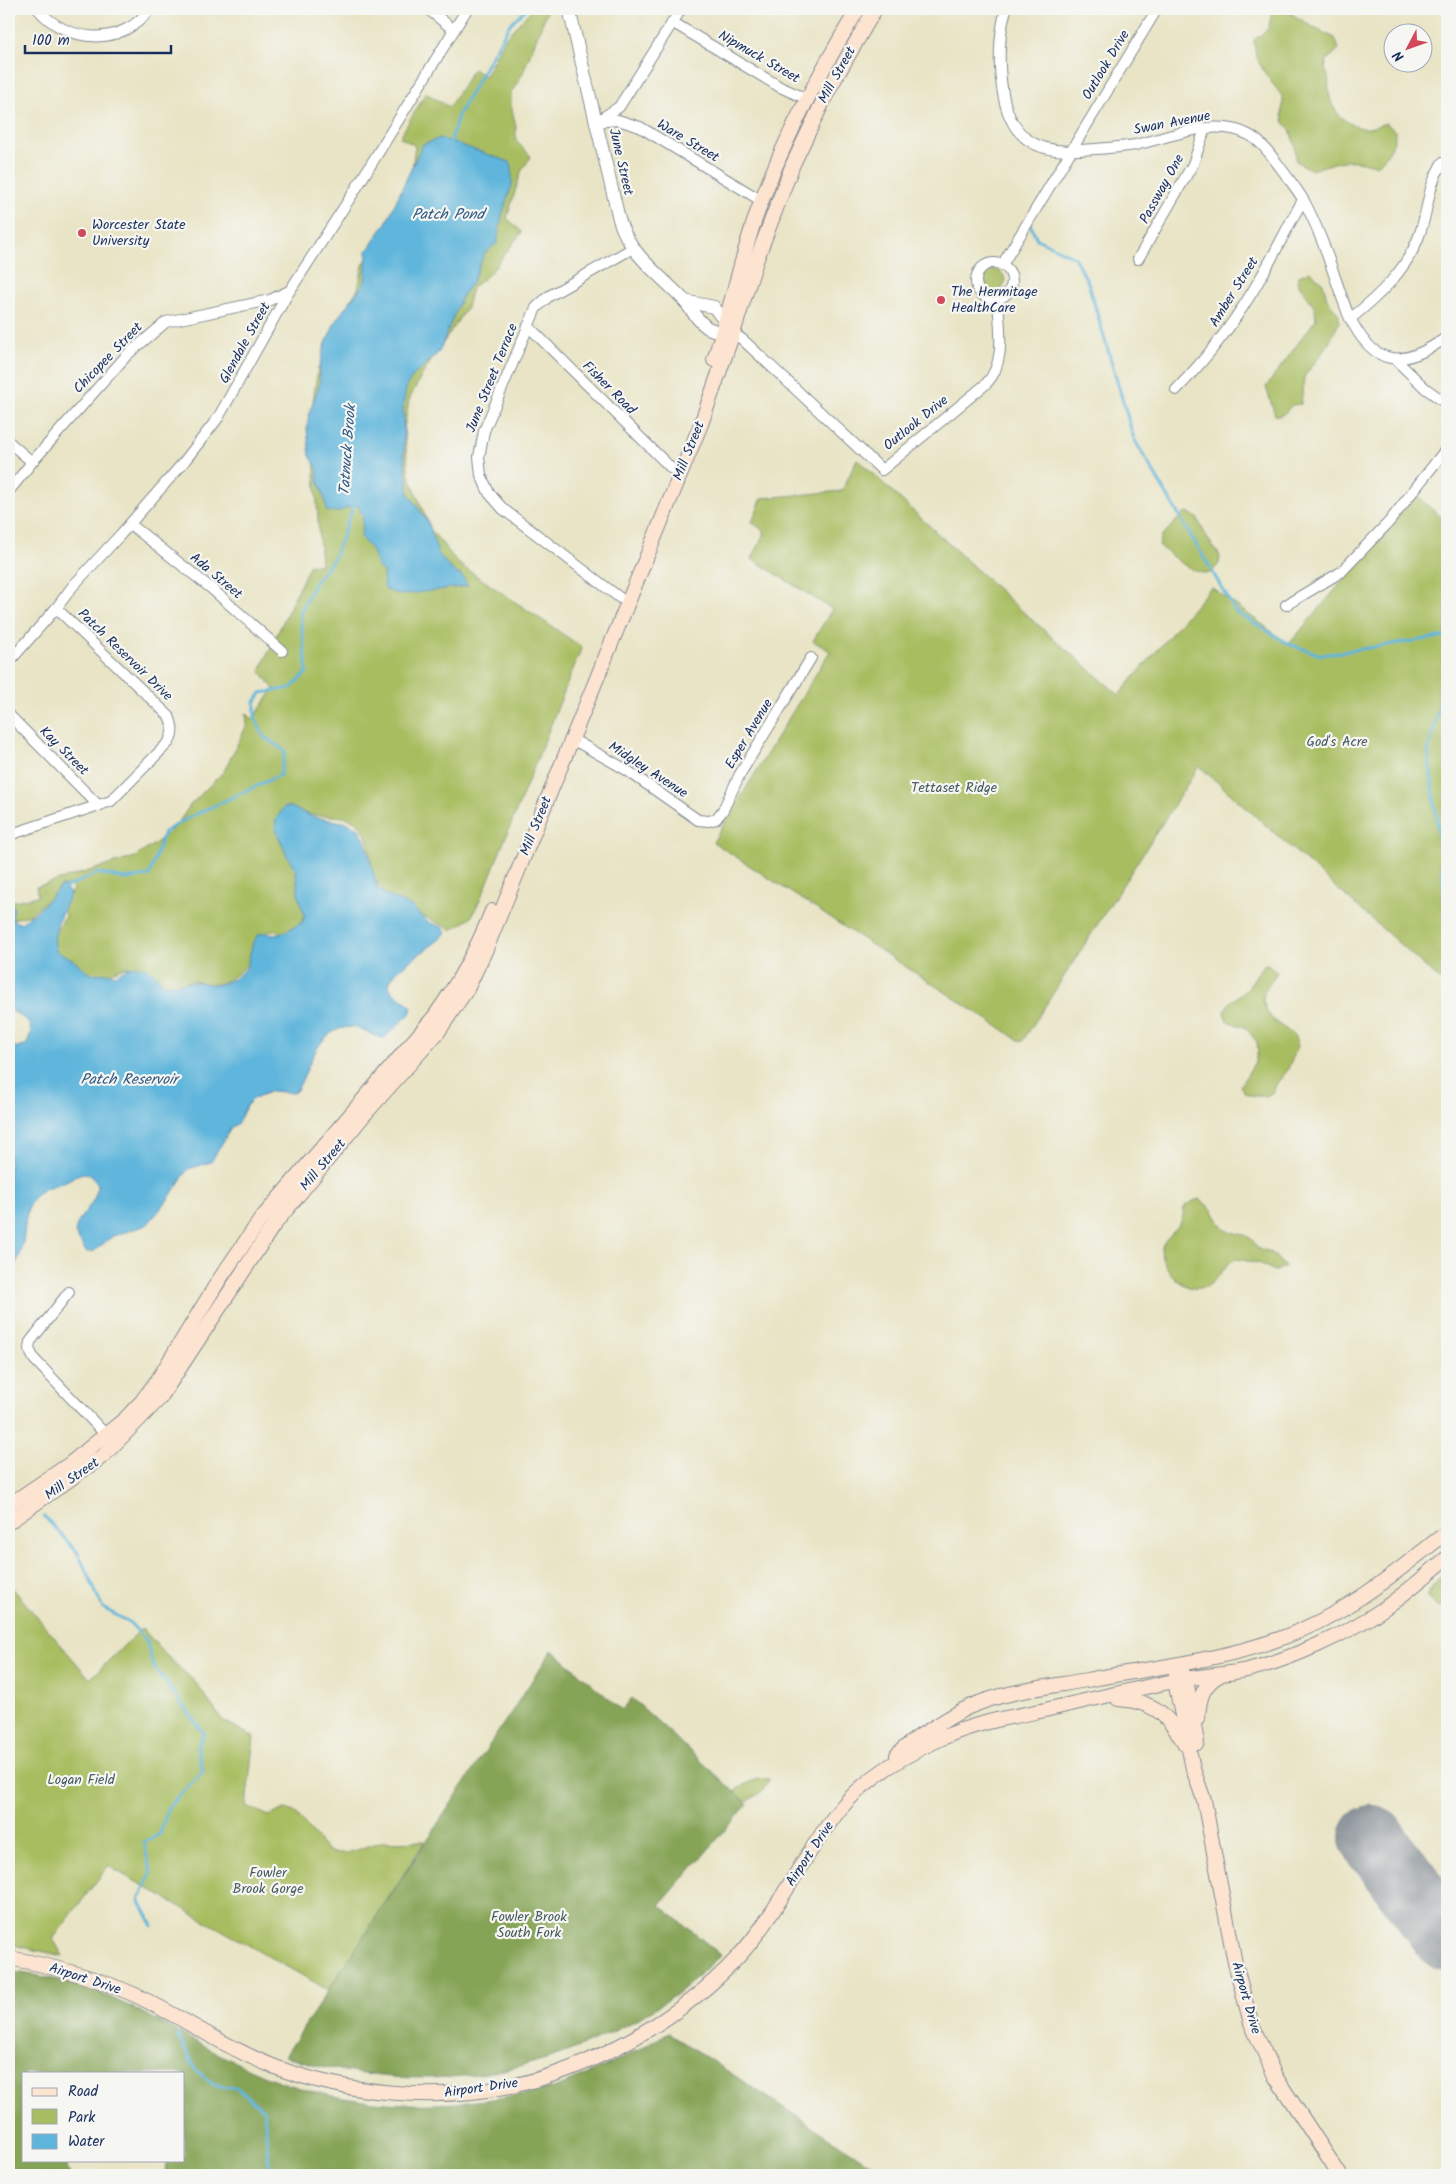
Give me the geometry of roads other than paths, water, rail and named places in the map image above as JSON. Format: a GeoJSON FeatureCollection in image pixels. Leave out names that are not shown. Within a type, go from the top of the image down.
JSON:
{"type":"FeatureCollection","features":[{"type":"Feature","properties":{"kind":"main road","name":"Mill Street"},"geometry":{"type":"LineString","coordinates":[[9,1505],[72,1463],[132,1412],[149,1392],[219,1280],[261,1219],[402,1063],[438,1032],[471,980],[486,949],[700,424],[762,201],[807,99],[858,9]]}},
{"type":"Feature","properties":{"kind":"main road","name":"Mill Street"},"geometry":{"type":"LineString","coordinates":[[9,1522],[103,1456],[146,1414],[180,1369],[234,1282],[273,1226],[364,1115],[434,1017],[468,964],[489,920],[672,470],[793,164],[829,89],[875,9]]}},
{"type":"Feature","properties":{"kind":"main road"},"geometry":{"type":"LineString","coordinates":[[1178,1665],[1228,1654],[1273,1641],[1334,1614],[1381,1585],[1447,1532]]}},
{"type":"Feature","properties":{"kind":"main road"},"geometry":{"type":"LineString","coordinates":[[1181,1680],[1249,1670],[1285,1658],[1342,1632],[1382,1610],[1447,1558]]}},
{"type":"Feature","properties":{"kind":"main road","name":"Airport Drive"},"geometry":{"type":"LineString","coordinates":[[9,1958],[57,1968],[138,1996],[213,2037],[274,2067],[316,2080],[385,2091],[420,2094],[512,2086],[574,2066],[637,2036],[667,2018],[717,1977],[752,1940],[823,1832],[842,1807],[902,1749],[922,1734],[969,1707],[992,1699],[1028,1690],[1178,1665],[1196,1739],[1204,1800],[1235,1963],[1254,2029],[1274,2076],[1340,2175]]}},
{"type":"Feature","properties":{"kind":"main road"},"geometry":{"type":"LineString","coordinates":[[1196,1739],[1199,1703],[1202,1693],[1213,1679],[1223,1674]]}},
{"type":"Feature","properties":{"kind":"main road","name":"Airport Drive"},"geometry":{"type":"LineString","coordinates":[[880,1771],[940,1738],[966,1728],[1181,1680]]}},
{"type":"Feature","properties":{"kind":"main road","name":"Airport Drive"},"geometry":{"type":"LineString","coordinates":[[1181,1680],[1193,1769]]}},
{"type":"Feature","properties":{"kind":"main road","name":"Airport Drive"},"geometry":{"type":"LineString","coordinates":[[1080,1702],[1115,1699],[1134,1700],[1149,1705],[1172,1723],[1185,1744],[1204,1800]]}},
{"type":"Feature","properties":{"kind":"street"},"geometry":{"type":"LineString","coordinates":[[38,9],[49,21],[63,30],[79,35],[96,37],[113,35],[128,28],[150,9]]}},
{"type":"Feature","properties":{"kind":"street"},"geometry":{"type":"LineString","coordinates":[[428,9],[454,30]]}},
{"type":"Feature","properties":{"kind":"street","name":"Glendale Street"},"geometry":{"type":"LineString","coordinates":[[9,662],[72,587],[183,463],[218,418],[290,291],[467,9]]}},
{"type":"Feature","properties":{"kind":"street","name":"June Street"},"geometry":{"type":"LineString","coordinates":[[569,9],[619,219],[626,237],[633,248],[684,301],[701,322],[708,328],[727,330]]}},
{"type":"Feature","properties":{"kind":"street"},"geometry":{"type":"LineString","coordinates":[[596,122],[619,107],[681,9]]}},
{"type":"Feature","properties":{"kind":"street","name":"Swan Avenue"},"geometry":{"type":"LineString","coordinates":[[1006,9],[1002,31],[1001,72],[1004,100],[1014,125],[1031,142],[1053,151],[1069,152],[1134,145],[1205,129],[1230,128],[1250,135],[1268,151],[1303,200],[1350,319],[1369,347],[1396,360],[1426,388],[1447,404]]}},
{"type":"Feature","properties":{"kind":"street","name":"Outlook Drive"},"geometry":{"type":"LineString","coordinates":[[1002,265],[1069,152],[1158,9]]}},
{"type":"Feature","properties":{"kind":"street","name":"Nipmuck Street"},"geometry":{"type":"LineString","coordinates":[[672,22],[780,87],[807,99]]}},
{"type":"Feature","properties":{"kind":"street","name":"Ware Street"},"geometry":{"type":"LineString","coordinates":[[596,122],[618,120],[640,128],[762,201]]}},
{"type":"Feature","properties":{"kind":"street","name":"Passway One"},"geometry":{"type":"LineString","coordinates":[[1138,259],[1193,164],[1205,129]]}},
{"type":"Feature","properties":{"kind":"street"},"geometry":{"type":"LineString","coordinates":[[1350,319],[1388,286],[1403,265],[1418,237],[1430,188],[1442,163]]}},
{"type":"Feature","properties":{"kind":"street","name":"Amber Street"},"geometry":{"type":"LineString","coordinates":[[1176,390],[1200,364],[1233,321],[1261,277],[1303,200]]}},
{"type":"Feature","properties":{"kind":"street","name":"June Street Terrace"},"geometry":{"type":"LineString","coordinates":[[620,598],[508,513],[491,496],[483,480],[479,457],[483,433],[536,308],[549,296],[633,248]]}},
{"type":"Feature","properties":{"kind":"street"},"geometry":{"type":"LineString","coordinates":[[995,263],[1002,265],[1011,274],[1012,283],[1007,294],[998,299],[990,299],[982,295],[977,288],[976,280],[978,272],[984,266],[995,263]]}},
{"type":"Feature","properties":{"kind":"street","name":"Chicopee Street"},"geometry":{"type":"LineString","coordinates":[[9,491],[126,355],[166,322],[270,300],[290,291]]}},
{"type":"Feature","properties":{"kind":"street","name":"Outlook Drive"},"geometry":{"type":"LineString","coordinates":[[727,330],[743,340],[882,470],[986,384],[994,373],[1000,356],[998,299]]}},
{"type":"Feature","properties":{"kind":"street"},"geometry":{"type":"LineString","coordinates":[[684,301],[714,307],[727,330]]}},
{"type":"Feature","properties":{"kind":"street","name":"Fisher Road"},"geometry":{"type":"LineString","coordinates":[[528,326],[672,470]]}},
{"type":"Feature","properties":{"kind":"street"},"geometry":{"type":"LineString","coordinates":[[1396,360],[1405,359],[1447,337]]}},
{"type":"Feature","properties":{"kind":"street"},"geometry":{"type":"LineString","coordinates":[[9,442],[32,462]]}},
{"type":"Feature","properties":{"kind":"street"},"geometry":{"type":"LineString","coordinates":[[1286,605],[1341,572],[1389,522],[1447,448]]}},
{"type":"Feature","properties":{"kind":"street","name":"Ada Street"},"geometry":{"type":"LineString","coordinates":[[130,524],[212,589],[282,651]]}},
{"type":"Feature","properties":{"kind":"street","name":"Patch Reservoir Drive"},"geometry":{"type":"LineString","coordinates":[[9,835],[110,801],[169,742],[173,728],[168,716],[156,703],[56,608]]}},
{"type":"Feature","properties":{"kind":"street","name":"Esper Avenue"},"geometry":{"type":"LineString","coordinates":[[709,822],[716,819],[723,810],[740,774],[811,658]]}},
{"type":"Feature","properties":{"kind":"street","name":"Kay Street"},"geometry":{"type":"LineString","coordinates":[[9,715],[99,806]]}},
{"type":"Feature","properties":{"kind":"street","name":"Midgley Avenue"},"geometry":{"type":"LineString","coordinates":[[572,738],[625,769],[698,820],[709,822]]}},
{"type":"Feature","properties":{"kind":"street"},"geometry":{"type":"LineString","coordinates":[[70,1292],[30,1342],[29,1349],[34,1359],[106,1434]]}},
{"type":"Feature","properties":{"kind":"water","name":"Patch Pond"},"geometry":{"type":"Polygon","coordinates":[[[440,138],[510,162],[512,167],[512,185],[502,215],[497,243],[484,254],[472,283],[462,296],[439,352],[413,376],[407,385],[403,405],[404,454],[409,494],[429,524],[438,553],[449,567],[461,575],[468,586],[401,595],[386,590],[384,586],[383,572],[377,566],[371,549],[361,538],[363,517],[358,506],[355,505],[337,512],[326,511],[325,499],[318,480],[318,469],[310,456],[307,430],[309,414],[320,383],[319,369],[324,348],[336,320],[365,282],[367,251],[387,221],[422,145],[440,138]]]}},
{"type":"Feature","properties":{"kind":"water","name":"Patch Reservoir"},"geometry":{"type":"Polygon","coordinates":[[[284,807],[291,807],[313,817],[348,823],[359,829],[365,840],[377,887],[384,894],[412,907],[428,922],[442,927],[446,932],[433,945],[401,968],[389,983],[391,990],[412,1007],[410,1014],[384,1038],[355,1027],[339,1029],[329,1034],[316,1051],[296,1091],[293,1093],[272,1091],[254,1098],[246,1106],[238,1123],[231,1128],[211,1162],[188,1169],[167,1201],[147,1225],[113,1236],[93,1252],[86,1252],[75,1233],[79,1220],[97,1192],[98,1184],[94,1179],[86,1173],[82,1173],[43,1190],[35,1196],[30,1204],[20,1254],[9,1272],[9,1044],[18,1048],[26,1045],[31,1032],[25,1019],[9,1009],[9,903],[14,907],[12,918],[15,922],[21,923],[38,910],[61,886],[64,886],[70,894],[56,930],[55,945],[57,952],[69,957],[91,974],[109,973],[116,975],[128,968],[137,966],[153,972],[166,985],[194,982],[218,985],[234,979],[246,969],[253,942],[258,935],[282,933],[302,923],[305,917],[298,894],[296,870],[287,856],[275,827],[276,819],[284,807]]]}},
{"type":"Feature","properties":{"kind":"waterway","name":"Tatnuck Brook"},"geometry":{"type":"LineString","coordinates":[[450,144],[458,115],[510,24],[526,9]]}},
{"type":"Feature","properties":{"kind":"waterway"},"geometry":{"type":"LineString","coordinates":[[1030,224],[1037,239],[1074,257],[1088,282],[1134,439],[1236,612],[1289,644],[1321,655],[1447,636]]}},
{"type":"Feature","properties":{"kind":"waterway","name":"Tatnuck Brook"},"geometry":{"type":"LineString","coordinates":[[65,888],[98,873],[125,879],[149,876],[164,832],[186,819],[280,775],[285,751],[263,736],[255,716],[255,702],[261,693],[291,688],[307,672],[300,613],[315,582],[334,558],[355,502]]}},
{"type":"Feature","properties":{"kind":"waterway"},"geometry":{"type":"LineString","coordinates":[[1447,675],[1428,752],[1442,859],[1447,947]]}},
{"type":"Feature","properties":{"kind":"waterway"},"geometry":{"type":"LineString","coordinates":[[44,1516],[78,1553],[103,1608],[129,1622],[147,1641],[152,1664],[204,1734],[197,1748],[203,1771],[168,1807],[160,1834],[144,1842],[151,1873],[139,1900],[153,1926]]}},
{"type":"Feature","properties":{"kind":"waterway"},"geometry":{"type":"LineString","coordinates":[[177,2035],[197,2071],[214,2085],[237,2088],[264,2110],[269,2165],[268,2175]]}},
{"type":"Feature","properties":{"kind":"place","name":"Worcester State University"},"geometry":{"type":"Point","coordinates":[82,233]}},
{"type":"Feature","properties":{"kind":"place","name":"The Hermitage HealthCare"},"geometry":{"type":"Point","coordinates":[941,300]}},
{"type":"Feature","properties":{"kind":"park label","name":"God's Acre"},"geometry":{"type":"Point","coordinates":[1337,742]}},
{"type":"Feature","properties":{"kind":"park label","name":"Tettaset Ridge"},"geometry":{"type":"Point","coordinates":[954,788]}},
{"type":"Feature","properties":{"kind":"park label","name":"Logan Field"},"geometry":{"type":"Point","coordinates":[81,1780]}},
{"type":"Feature","properties":{"kind":"park label","name":"Fowler Brook Gorge"},"geometry":{"type":"Point","coordinates":[268,1882]}},
{"type":"Feature","properties":{"kind":"park label","name":"Fowler Brook South Fork"},"geometry":{"type":"Point","coordinates":[529,1925]}}]}
